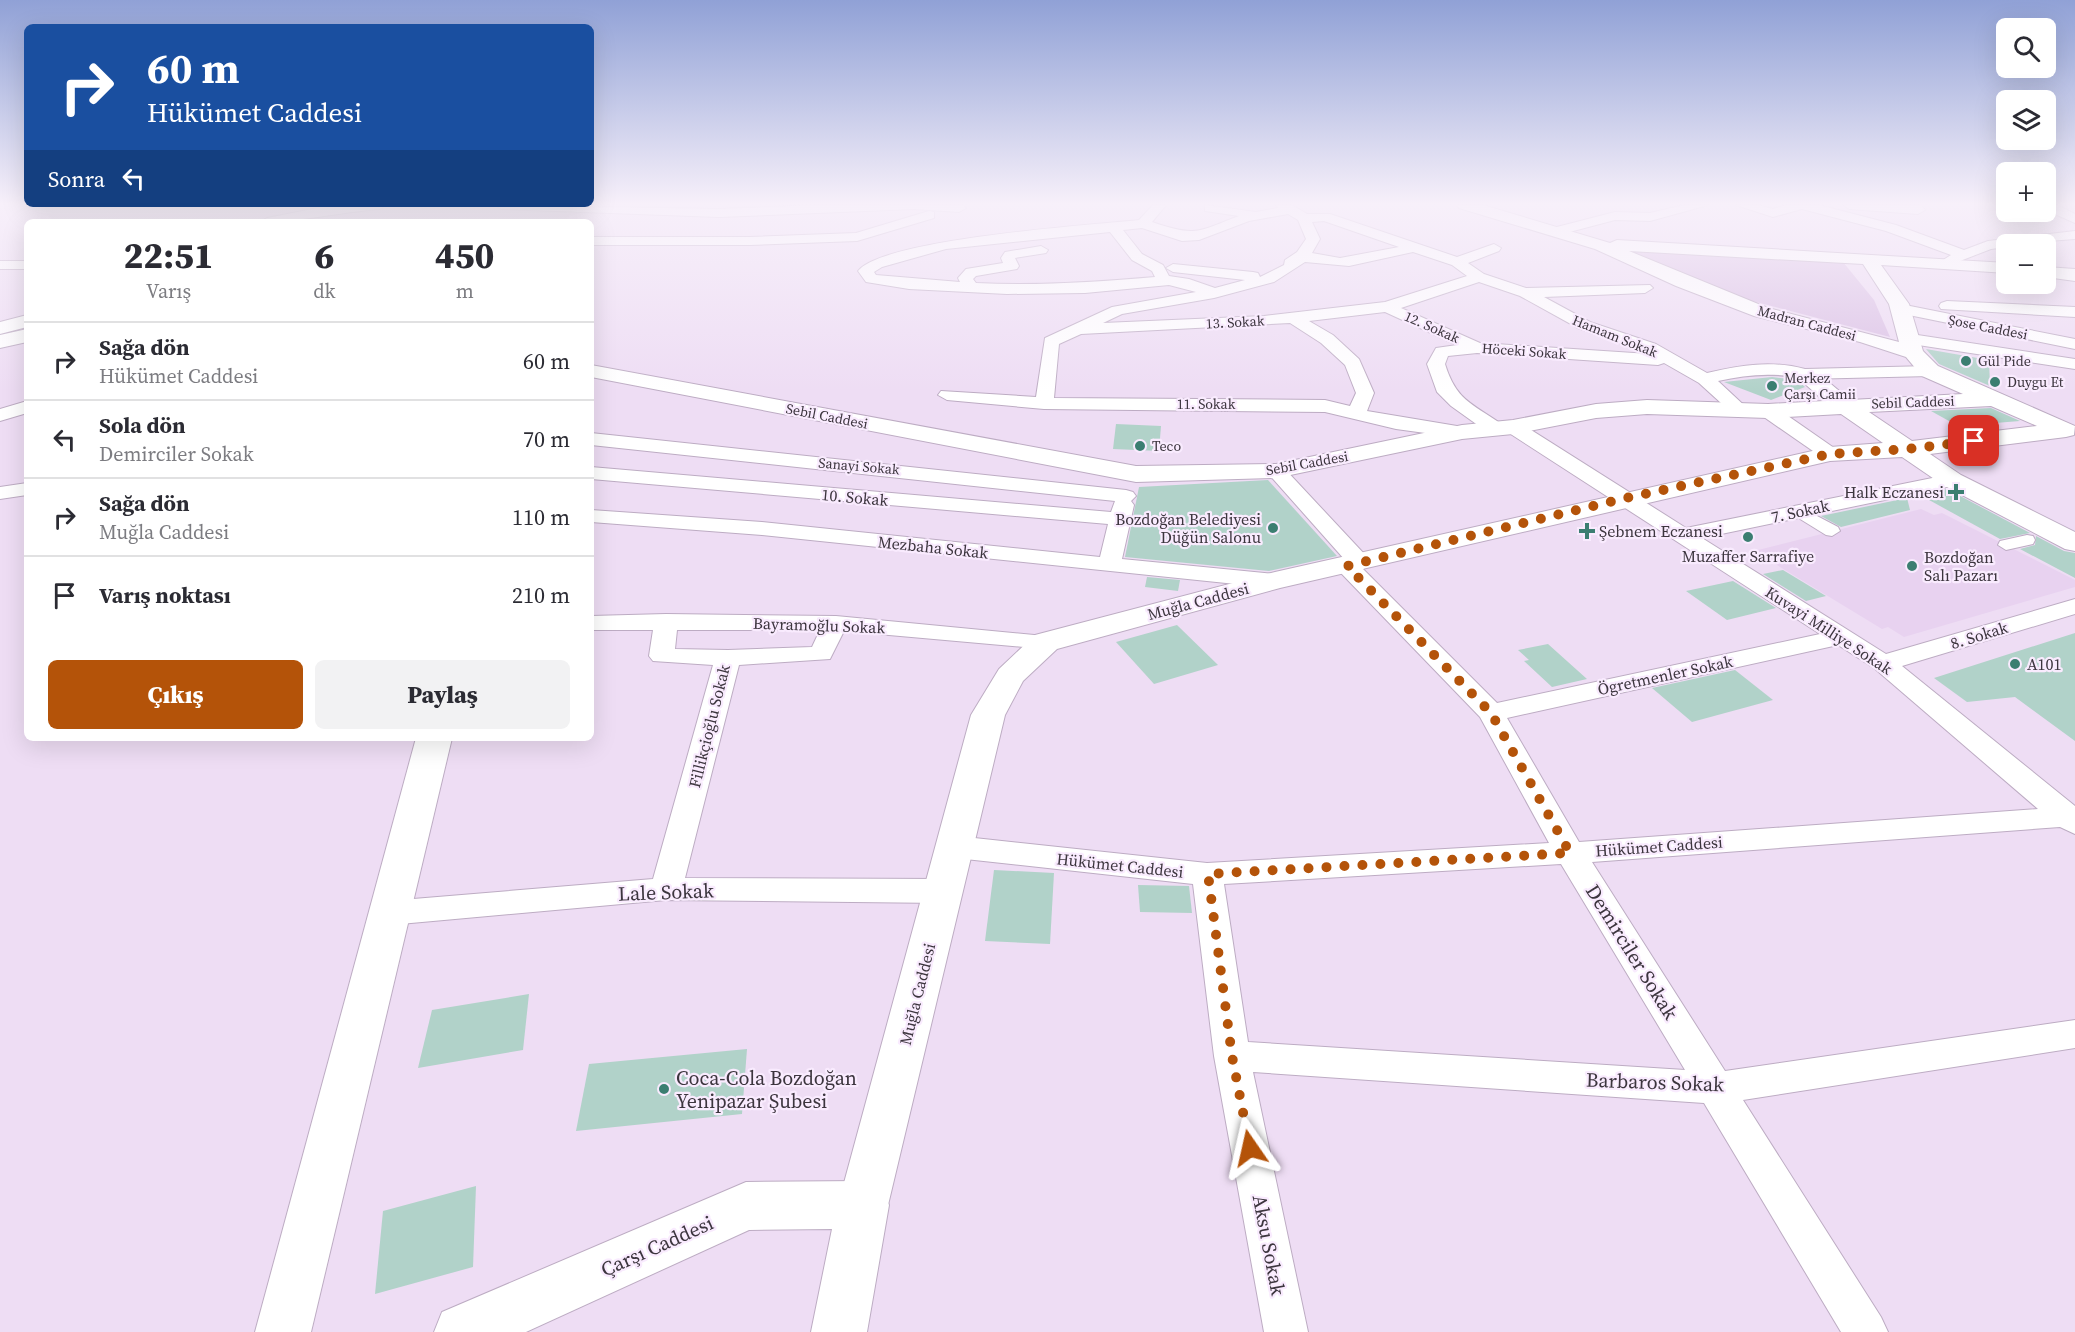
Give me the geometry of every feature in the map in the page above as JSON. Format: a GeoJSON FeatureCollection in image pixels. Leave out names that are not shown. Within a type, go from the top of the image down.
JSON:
{"type":"FeatureCollection","features":[{"type":"Feature","properties":{"kind":"main road"},"geometry":{"type":"LineString","coordinates":[[0,342],[24,336]]}},
{"type":"Feature","properties":{"kind":"main road"},"geometry":{"type":"LineString","coordinates":[[283,1332],[433,741]]}},
{"type":"Feature","properties":{"kind":"main road","name":"Çarşı Caddesi"},"geometry":{"type":"LineString","coordinates":[[462,1332],[746,1206],[863,1204]]}},
{"type":"Feature","properties":{"kind":"main road","name":"Muğla Caddesi"},"geometry":{"type":"LineString","coordinates":[[839,1332],[863,1204]]}},
{"type":"Feature","properties":{"kind":"street"},"geometry":{"type":"LineString","coordinates":[[873,267],[865,271],[870,279],[885,282],[1006,289],[1085,288],[1191,268],[1234,276],[1262,276],[1279,267]]}},
{"type":"Feature","properties":{"kind":"street"},"geometry":{"type":"LineString","coordinates":[[970,286],[965,278],[971,272],[1004,267]]}},
{"type":"Feature","properties":{"kind":"street"},"geometry":{"type":"LineString","coordinates":[[1151,267],[1161,274],[1214,293]]}},
{"type":"Feature","properties":{"kind":"street"},"geometry":{"type":"LineString","coordinates":[[1080,329],[1118,309],[1214,293],[1269,279],[1291,267]]}},
{"type":"Feature","properties":{"kind":"street","name":"Hamam Sokak"},"geometry":{"type":"LineString","coordinates":[[1465,267],[1479,277],[1525,292],[1584,325],[1650,348],[1705,379],[1739,409]]}},
{"type":"Feature","properties":{"kind":"street","name":"Madran Caddesi"},"geometry":{"type":"LineString","coordinates":[[1652,267],[1733,302],[1912,346]]}},
{"type":"Feature","properties":{"kind":"street"},"geometry":{"type":"LineString","coordinates":[[1874,267],[1900,307],[1912,346],[1930,371]]}},
{"type":"Feature","properties":{"kind":"street"},"geometry":{"type":"LineString","coordinates":[[2056,273],[2075,275]]}},
{"type":"Feature","properties":{"kind":"street","name":"13. Sokak"},"geometry":{"type":"LineString","coordinates":[[1044,403],[1051,342],[1080,329],[1165,327],[1294,318],[1387,307],[1479,277]]}},
{"type":"Feature","properties":{"kind":"street"},"geometry":{"type":"LineString","coordinates":[[1525,292],[1645,288]]}},
{"type":"Feature","properties":{"kind":"street","name":"12. Sokak"},"geometry":{"type":"LineString","coordinates":[[1387,307],[1477,348]]}},
{"type":"Feature","properties":{"kind":"street"},"geometry":{"type":"LineString","coordinates":[[1900,307],[2075,312]]}},
{"type":"Feature","properties":{"kind":"street","name":"Şose Caddesi"},"geometry":{"type":"LineString","coordinates":[[1900,307],[2075,344]]}},
{"type":"Feature","properties":{"kind":"street"},"geometry":{"type":"LineString","coordinates":[[1294,318],[1327,339],[1353,363],[1365,393],[1357,412]]}},
{"type":"Feature","properties":{"kind":"street"},"geometry":{"type":"LineString","coordinates":[[0,328],[24,322]]}},
{"type":"Feature","properties":{"kind":"street"},"geometry":{"type":"LineString","coordinates":[[1912,346],[2075,364]]}},
{"type":"Feature","properties":{"kind":"street","name":"Höceki Sokak"},"geometry":{"type":"LineString","coordinates":[[1503,427],[1457,402],[1443,388],[1436,364],[1442,352],[1477,348],[1672,361]]}},
{"type":"Feature","properties":{"kind":"street"},"geometry":{"type":"LineString","coordinates":[[1705,379],[1747,369],[1786,369],[1805,374],[1930,371],[2071,432]]}},
{"type":"Feature","properties":{"kind":"street","name":"Sebil Caddesi"},"geometry":{"type":"LineString","coordinates":[[594,373],[1136,474],[1276,471],[1462,432],[1596,411],[1647,407],[1768,411],[1843,405],[1991,399]]}},
{"type":"Feature","properties":{"kind":"street"},"geometry":{"type":"LineString","coordinates":[[1805,374],[1843,405],[1952,480],[2075,543]]}},
{"type":"Feature","properties":{"kind":"street","name":"11. Sokak"},"geometry":{"type":"LineString","coordinates":[[947,395],[1044,403],[1325,406],[1396,423],[1462,432]]}},
{"type":"Feature","properties":{"kind":"street"},"geometry":{"type":"LineString","coordinates":[[0,415],[24,408]]}},
{"type":"Feature","properties":{"kind":"street"},"geometry":{"type":"LineString","coordinates":[[1768,411],[1830,454]]}},
{"type":"Feature","properties":{"kind":"street","name":"Kuvayi Milliye Sokak"},"geometry":{"type":"LineString","coordinates":[[1503,427],[1626,498],[1883,663],[2072,819]]}},
{"type":"Feature","properties":{"kind":"street","name":"Muğla Caddesi"},"geometry":{"type":"LineString","coordinates":[[863,1204],[988,715],[1010,676],[1046,642],[1275,581],[1354,565],[1626,498],[1830,454],[1908,449],[2071,432]]}},
{"type":"Feature","properties":{"kind":"street","name":"Sanayi Sokak"},"geometry":{"type":"LineString","coordinates":[[594,439],[1126,496]]}},
{"type":"Feature","properties":{"kind":"street","name":"Demirciler Sokak"},"geometry":{"type":"LineString","coordinates":[[1276,471],[1354,565],[1491,713],[1570,853],[1866,1332]]}},
{"type":"Feature","properties":{"kind":"street","name":"10. Sokak"},"geometry":{"type":"LineString","coordinates":[[594,472],[1119,519]]}},
{"type":"Feature","properties":{"kind":"street"},"geometry":{"type":"LineString","coordinates":[[1109,566],[1119,519],[1136,474]]}},
{"type":"Feature","properties":{"kind":"street","name":"7. Sokak"},"geometry":{"type":"LineString","coordinates":[[1683,535],[1952,480]]}},
{"type":"Feature","properties":{"kind":"street"},"geometry":{"type":"LineString","coordinates":[[0,493],[24,489]]}},
{"type":"Feature","properties":{"kind":"street"},"geometry":{"type":"LineString","coordinates":[[821,534],[844,496]]}},
{"type":"Feature","properties":{"kind":"street"},"geometry":{"type":"LineString","coordinates":[[1798,511],[1832,531]]}},
{"type":"Feature","properties":{"kind":"street","name":"Mezbaha Sokak"},"geometry":{"type":"LineString","coordinates":[[594,516],[724,523],[1109,566],[1275,581]]}},
{"type":"Feature","properties":{"kind":"street"},"geometry":{"type":"LineString","coordinates":[[2006,545],[2026,540]]}},
{"type":"Feature","properties":{"kind":"street","name":"8. Sokak"},"geometry":{"type":"LineString","coordinates":[[1883,663],[2075,606]]}},
{"type":"Feature","properties":{"kind":"street","name":"Bayramoğlu Sokak"},"geometry":{"type":"LineString","coordinates":[[594,623],[666,621],[836,623],[1046,642]]}},
{"type":"Feature","properties":{"kind":"street","name":"Fillikçioğlu Sokak"},"geometry":{"type":"LineString","coordinates":[[666,621],[662,656],[728,658],[666,889]]}},
{"type":"Feature","properties":{"kind":"street"},"geometry":{"type":"LineString","coordinates":[[728,658],[821,654],[836,623]]}},
{"type":"Feature","properties":{"kind":"street","name":"Ögretmenler Sokak"},"geometry":{"type":"LineString","coordinates":[[1491,713],[1840,637]]}},
{"type":"Feature","properties":{"kind":"street","name":"Hükümet Caddesi"},"geometry":{"type":"LineString","coordinates":[[956,847],[1208,874],[1570,853],[2072,819]]}},
{"type":"Feature","properties":{"kind":"street","name":"Aksu Sokak"},"geometry":{"type":"LineString","coordinates":[[1208,874],[1232,1056],[1286,1332]]}},
{"type":"Feature","properties":{"kind":"street","name":"Lale Sokak"},"geometry":{"type":"LineString","coordinates":[[389,914],[666,889],[943,891]]}},
{"type":"Feature","properties":{"kind":"street","name":"Barbaros Sokak"},"geometry":{"type":"LineString","coordinates":[[1232,1056],[1716,1088],[2075,1034]]}},
{"type":"Feature","properties":{"kind":"shaded area"},"geometry":{"type":"Polygon","coordinates":[[[1661,267],[1847,267],[1874,300],[1890,337],[1737,297],[1661,267]]]}},
{"type":"Feature","properties":{"kind":"shaded area","name":"Bozdoğan Salı Pazarı"},"geometry":{"type":"Polygon","coordinates":[[[1921,509],[1934,515],[1942,513],[2075,580],[2075,587],[1904,637],[1888,627],[1882,629],[1754,551],[1921,509]]]}},
{"type":"Feature","properties":{"kind":"building"},"geometry":{"type":"Polygon","coordinates":[[[1926,349],[1989,360],[1990,386],[1939,364],[1926,349]]]}},
{"type":"Feature","properties":{"kind":"building","name":"Merkez Çarşı Camii"},"geometry":{"type":"Polygon","coordinates":[[[1772,377],[1797,380],[1805,387],[1771,400],[1724,382],[1772,377]]]}},
{"type":"Feature","properties":{"kind":"building"},"geometry":{"type":"Polygon","coordinates":[[[1991,408],[2020,421],[1958,426],[1931,411],[1991,408]]]}},
{"type":"Feature","properties":{"kind":"building"},"geometry":{"type":"Polygon","coordinates":[[[1116,424],[1161,426],[1159,451],[1113,449],[1116,424]]]}},
{"type":"Feature","properties":{"kind":"building"},"geometry":{"type":"Polygon","coordinates":[[[1268,480],[1337,556],[1269,571],[1125,557],[1139,487],[1268,480]]]}},
{"type":"Feature","properties":{"kind":"building"},"geometry":{"type":"Polygon","coordinates":[[[1947,489],[2030,533],[2000,539],[1920,495],[1947,489]]]}},
{"type":"Feature","properties":{"kind":"building"},"geometry":{"type":"Polygon","coordinates":[[[1907,498],[1910,510],[1841,527],[1821,516],[1907,498]]]}},
{"type":"Feature","properties":{"kind":"building"},"geometry":{"type":"Polygon","coordinates":[[[2036,536],[2064,551],[2075,553],[2075,578],[2020,549],[2035,545],[2036,536]]]}},
{"type":"Feature","properties":{"kind":"building"},"geometry":{"type":"Polygon","coordinates":[[[1783,570],[1826,596],[1806,601],[1763,574],[1783,570]]]}},
{"type":"Feature","properties":{"kind":"building"},"geometry":{"type":"Polygon","coordinates":[[[1147,577],[1180,580],[1178,591],[1145,587],[1147,577]]]}},
{"type":"Feature","properties":{"kind":"building"},"geometry":{"type":"Polygon","coordinates":[[[1733,581],[1776,608],[1727,620],[1686,591],[1733,581]]]}},
{"type":"Feature","properties":{"kind":"building"},"geometry":{"type":"Polygon","coordinates":[[[1177,625],[1218,665],[1154,684],[1116,642],[1177,625]]]}},
{"type":"Feature","properties":{"kind":"building"},"geometry":{"type":"Polygon","coordinates":[[[2075,633],[2075,741],[2015,697],[1967,702],[1934,678],[2075,633]]]}},
{"type":"Feature","properties":{"kind":"building"},"geometry":{"type":"Polygon","coordinates":[[[1548,644],[1587,679],[1552,687],[1524,661],[1529,660],[1518,650],[1548,644]]]}},
{"type":"Feature","properties":{"kind":"building"},"geometry":{"type":"Polygon","coordinates":[[[1735,670],[1773,700],[1692,722],[1652,688],[1735,670]]]}},
{"type":"Feature","properties":{"kind":"building"},"geometry":{"type":"Polygon","coordinates":[[[994,870],[1054,873],[1050,944],[985,941],[994,870]]]}},
{"type":"Feature","properties":{"kind":"building"},"geometry":{"type":"Polygon","coordinates":[[[1138,885],[1189,886],[1192,913],[1140,912],[1138,885]]]}},
{"type":"Feature","properties":{"kind":"building"},"geometry":{"type":"Polygon","coordinates":[[[529,994],[523,1050],[418,1068],[432,1010],[529,994]]]}},
{"type":"Feature","properties":{"kind":"building","name":"Coca-Cola Bozdoğan Yenipazar Şubesi"},"geometry":{"type":"Polygon","coordinates":[[[747,1049],[742,1114],[576,1131],[589,1064],[747,1049]]]}},
{"type":"Feature","properties":{"kind":"building"},"geometry":{"type":"Polygon","coordinates":[[[476,1186],[473,1267],[375,1294],[383,1211],[476,1186]]]}},
{"type":"Feature","properties":{"kind":"place","name":"Gül Pide"},"geometry":{"type":"Point","coordinates":[1966,361]}},
{"type":"Feature","properties":{"kind":"place","name":"Duygu Et"},"geometry":{"type":"Point","coordinates":[1995,382]}},
{"type":"Feature","properties":{"kind":"place","name":"Merkez Çarşı Camii"},"geometry":{"type":"Point","coordinates":[1772,386]}},
{"type":"Feature","properties":{"kind":"place","name":"Teco"},"geometry":{"type":"Point","coordinates":[1140,446]}},
{"type":"Feature","properties":{"kind":"place","name":"Halk Eczanesi"},"geometry":{"type":"Point","coordinates":[1956,492]}},
{"type":"Feature","properties":{"kind":"place","name":"Bozdoğan Belediyesi Düğün Salonu"},"geometry":{"type":"Point","coordinates":[1273,528]}},
{"type":"Feature","properties":{"kind":"place","name":"Şebnem Eczanesi"},"geometry":{"type":"Point","coordinates":[1587,531]}},
{"type":"Feature","properties":{"kind":"place","name":"Muzaffer Sarrafiye"},"geometry":{"type":"Point","coordinates":[1748,537]}},
{"type":"Feature","properties":{"kind":"place","name":"Bozdoğan Salı Pazarı"},"geometry":{"type":"Point","coordinates":[1912,566]}},
{"type":"Feature","properties":{"kind":"place","name":"A101"},"geometry":{"type":"Point","coordinates":[2015,664]}},
{"type":"Feature","properties":{"kind":"place","name":"Coca-Cola Bozdoğan Yenipazar Şubesi"},"geometry":{"type":"Point","coordinates":[664,1089]}},
{"type":"Feature","properties":{"kind":"route"},"geometry":{"type":"LineString","coordinates":[[1250,1148],[1232,1056],[1208,874],[1570,853],[1491,713],[1347,566],[1626,498],[1830,454],[1908,449],[1974,441]]}}]}
